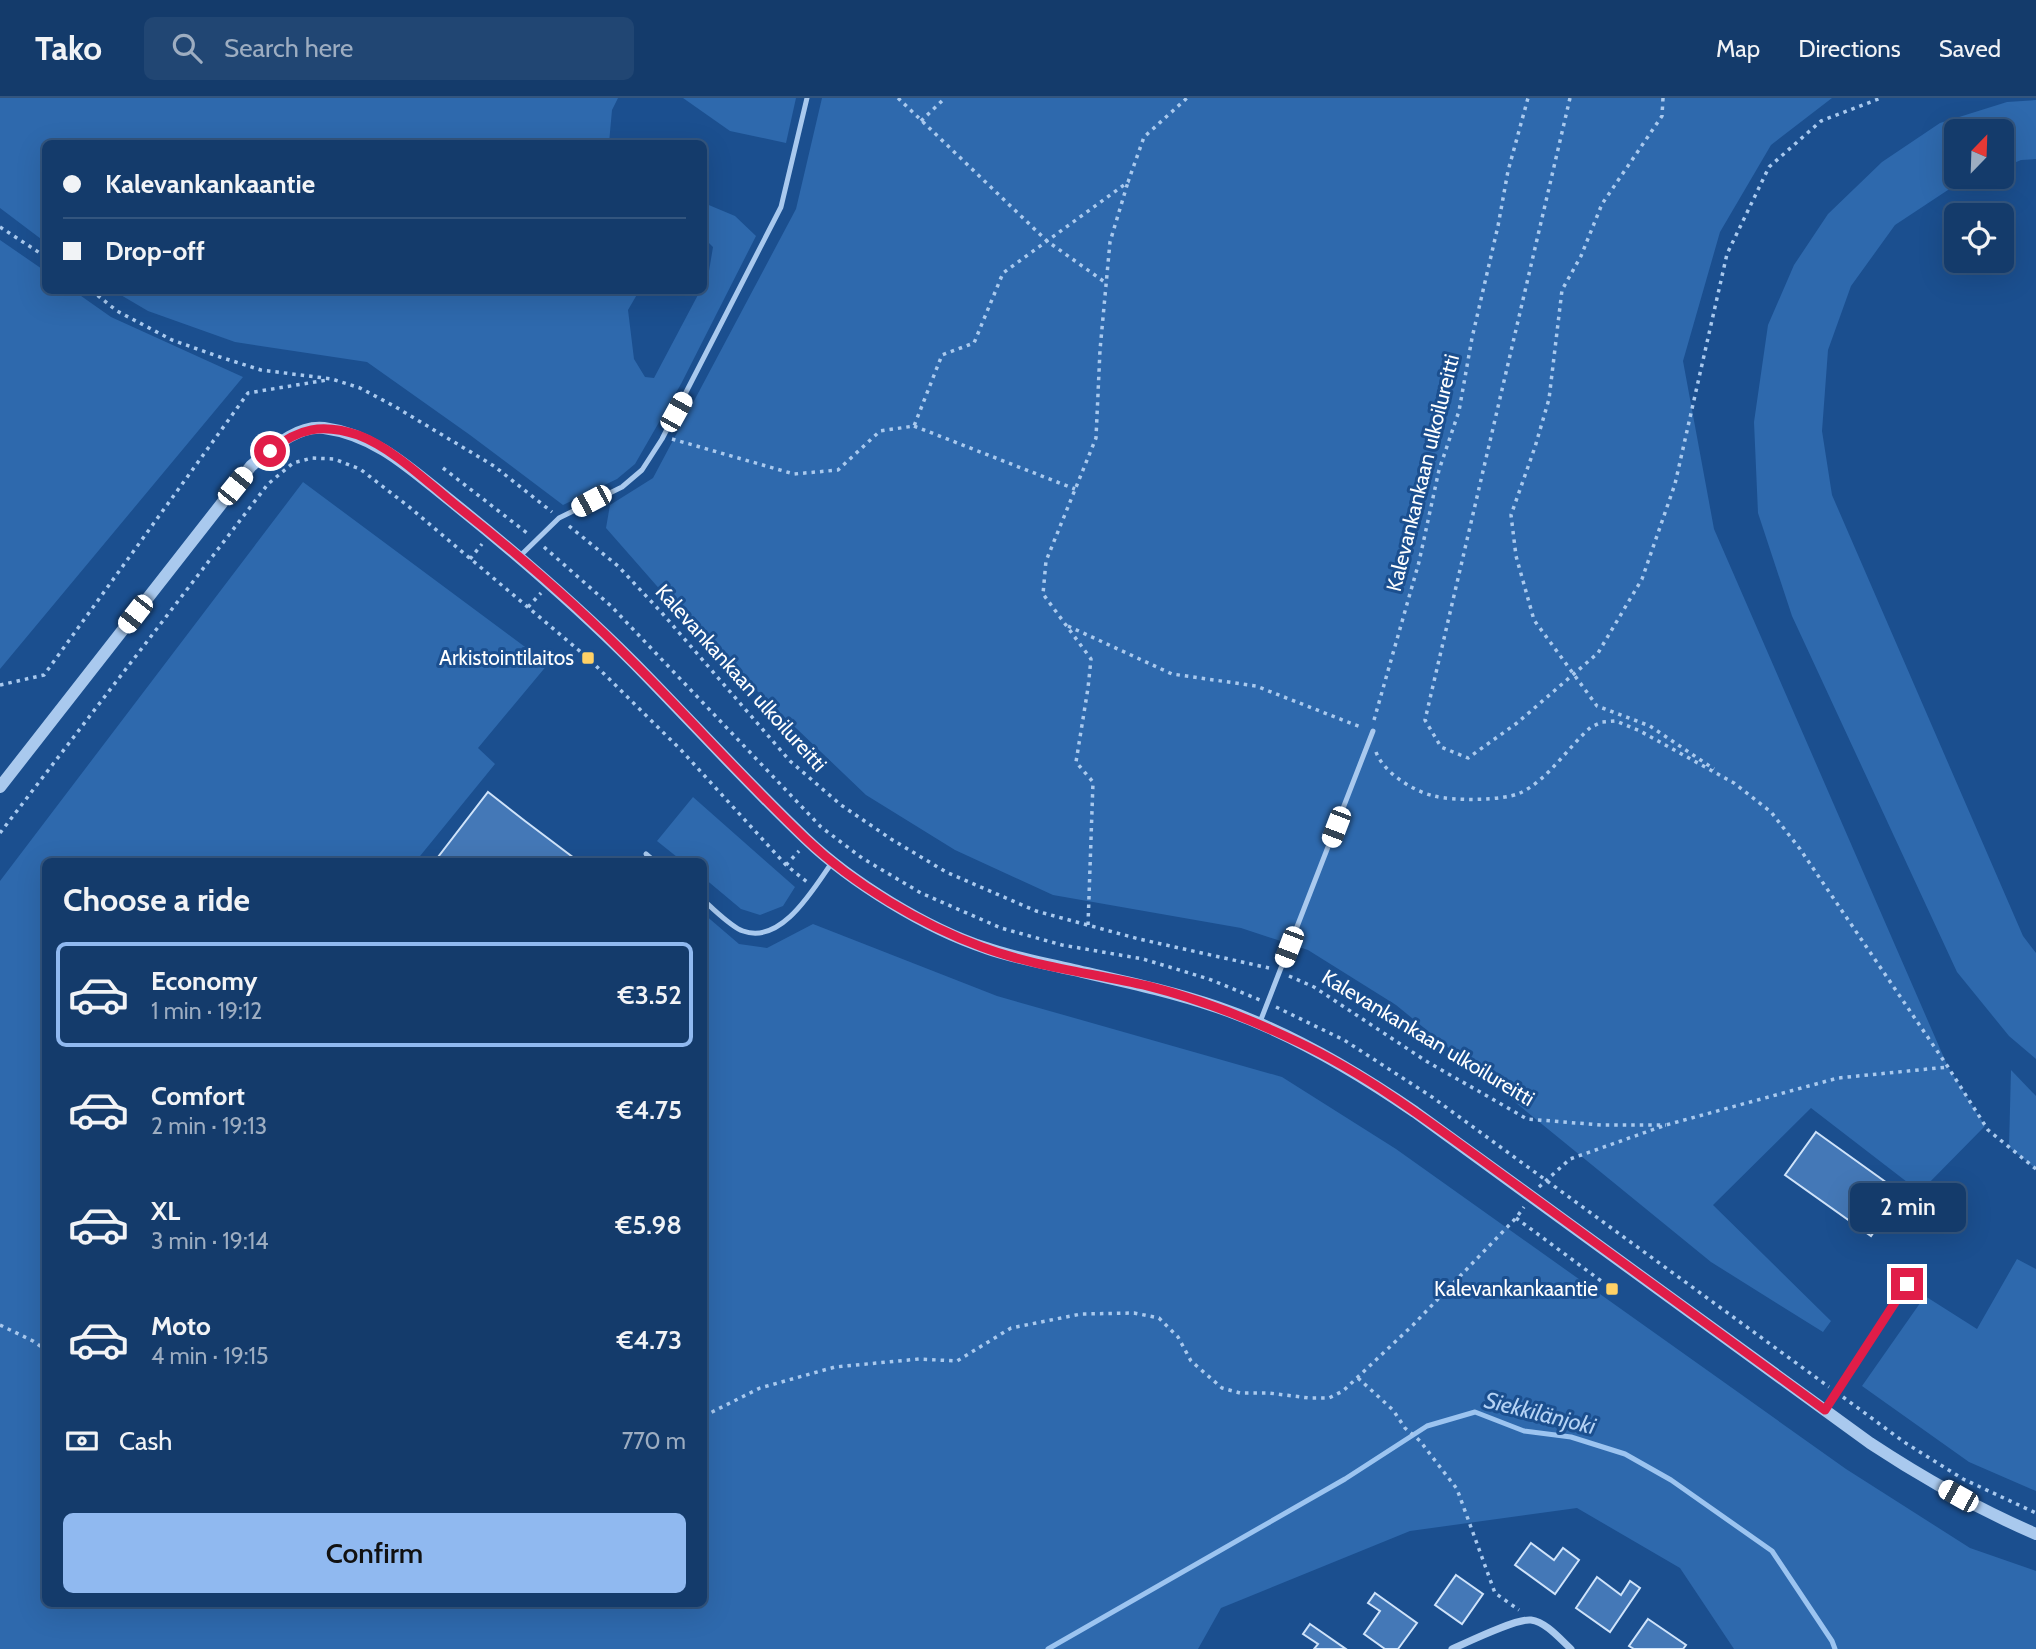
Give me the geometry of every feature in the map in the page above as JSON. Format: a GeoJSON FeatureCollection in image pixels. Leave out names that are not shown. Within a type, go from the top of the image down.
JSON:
{"type":"FeatureCollection","features":[{"type":"Feature","properties":{"kind":"street"},"geometry":{"type":"LineString","coordinates":[[0,787],[251,466],[289,436],[320,428],[359,436],[390,453],[573,604],[808,841],[864,886],[938,927],[982,947],[1151,987],[1220,1008],[1310,1048],[1382,1089],[1911,1470],[1982,1509],[2036,1534]]}},
{"type":"Feature","properties":{"kind":"street"},"geometry":{"type":"LineString","coordinates":[[1452,1649],[1515,1621],[1532,1620],[1547,1628],[1571,1649]]}},
{"type":"Feature","properties":{"kind":"lane"},"geometry":{"type":"LineString","coordinates":[[519,557],[559,518],[622,487],[642,470],[663,436],[781,207],[807,98]]}},
{"type":"Feature","properties":{"kind":"lane"},"geometry":{"type":"LineString","coordinates":[[1259,1024],[1373,732]]}},
{"type":"Feature","properties":{"kind":"lane"},"geometry":{"type":"LineString","coordinates":[[646,854],[651,858]]}},
{"type":"Feature","properties":{"kind":"lane"},"geometry":{"type":"LineString","coordinates":[[707,903],[741,931],[762,934],[787,920],[833,861]]}},
{"type":"Feature","properties":{"kind":"lane"},"geometry":{"type":"LineString","coordinates":[[1825,1410],[1907,1284]]}},
{"type":"Feature","properties":{"kind":"path"},"geometry":{"type":"LineString","coordinates":[[898,98],[1047,241],[1106,283]]}},
{"type":"Feature","properties":{"kind":"path"},"geometry":{"type":"LineString","coordinates":[[921,121],[946,98]]}},
{"type":"Feature","properties":{"kind":"path"},"geometry":{"type":"LineString","coordinates":[[1088,925],[1093,782],[1076,762],[1090,659],[1043,594],[1046,561],[1096,438],[1100,350],[1110,242],[1128,182],[1144,137],[1187,98]]}},
{"type":"Feature","properties":{"kind":"path","name":"Kalevankankaan ulkoilureitti"},"geometry":{"type":"LineString","coordinates":[[1373,732],[1373,722],[1419,562],[1439,470],[1459,411],[1508,171],[1528,98]]}},
{"type":"Feature","properties":{"kind":"path"},"geometry":{"type":"LineString","coordinates":[[1570,98],[1426,720],[1441,747],[1468,758],[1517,723],[1598,653],[1642,579],[1675,484],[1727,254],[1769,167],[1821,121],[1881,98]]}},
{"type":"Feature","properties":{"kind":"path"},"geometry":{"type":"LineString","coordinates":[[1663,98],[1662,116],[1602,204],[1581,256],[1562,290],[1549,399],[1511,515],[1516,556],[1534,620],[1597,706],[1650,726],[1734,783],[1771,812],[1800,849],[1988,1130],[2036,1169]]}},
{"type":"Feature","properties":{"kind":"path"},"geometry":{"type":"LineString","coordinates":[[915,426],[942,355],[974,343],[1003,273],[1128,182]]}},
{"type":"Feature","properties":{"kind":"path"},"geometry":{"type":"LineString","coordinates":[[0,227],[42,254]]}},
{"type":"Feature","properties":{"kind":"path","name":"Kalevankankaan ulkoilureitti"},"geometry":{"type":"LineString","coordinates":[[96,294],[117,311],[172,340],[261,370],[332,379],[360,388],[494,466],[618,566],[790,761],[841,805],[946,872],[1036,911],[1139,939],[1280,971],[1314,987],[1426,1060],[1527,1119],[1601,1125],[1666,1125]]}},
{"type":"Feature","properties":{"kind":"path"},"geometry":{"type":"LineString","coordinates":[[0,685],[44,675],[248,393],[332,379]]}},
{"type":"Feature","properties":{"kind":"path"},"geometry":{"type":"LineString","coordinates":[[663,436],[794,474],[838,470],[880,431],[915,426],[1075,489]]}},
{"type":"Feature","properties":{"kind":"path"},"geometry":{"type":"LineString","coordinates":[[0,833],[268,484],[293,463],[312,458],[334,459],[360,469],[408,506],[588,658],[681,750],[786,865],[814,888]]}},
{"type":"Feature","properties":{"kind":"path"},"geometry":{"type":"LineString","coordinates":[[1066,626],[1172,674],[1256,686],[1373,732],[1373,743],[1380,760],[1413,789],[1436,797],[1490,799],[1519,793],[1535,784],[1591,727],[1602,722],[1616,721],[1640,731],[1734,783]]}},
{"type":"Feature","properties":{"kind":"path"},"geometry":{"type":"LineString","coordinates":[[707,1414],[760,1388],[835,1367],[919,1359],[957,1361],[1011,1328],[1081,1314],[1134,1313],[1159,1318],[1178,1337],[1191,1360],[1222,1388],[1240,1393],[1329,1398],[1343,1391],[1413,1325],[1516,1218],[1546,1179],[1570,1159],[1666,1125],[1838,1078],[1948,1067]]}},
{"type":"Feature","properties":{"kind":"path"},"geometry":{"type":"LineString","coordinates":[[1516,1218],[1612,1289]]}},
{"type":"Feature","properties":{"kind":"path"},"geometry":{"type":"LineString","coordinates":[[0,1325],[42,1347]]}},
{"type":"Feature","properties":{"kind":"path"},"geometry":{"type":"LineString","coordinates":[[1357,1377],[1393,1410],[1457,1489],[1495,1593],[1532,1620]]}},
{"type":"Feature","properties":{"kind":"shaded area"},"geometry":{"type":"Polygon","coordinates":[[[0,98],[618,98],[612,110],[609,140],[42,140],[42,240],[0,208],[0,98]]]}},
{"type":"Feature","properties":{"kind":"shaded area"},"geometry":{"type":"Polygon","coordinates":[[[683,98],[796,98],[786,143],[730,131],[683,98]]]}},
{"type":"Feature","properties":{"kind":"shaded area"},"geometry":{"type":"Polygon","coordinates":[[[822,98],[1832,98],[1771,145],[1720,232],[1683,361],[1714,529],[1948,1067],[1985,1126],[1920,1192],[1811,1108],[1713,1205],[1831,1321],[1823,1332],[1711,1262],[1396,1005],[1308,950],[1241,928],[1053,895],[955,850],[866,795],[706,642],[606,528],[610,505],[653,478],[796,209],[822,98]]]}},
{"type":"Feature","properties":{"kind":"shaded area"},"geometry":{"type":"Polygon","coordinates":[[[2036,100],[2036,159],[2014,163],[2014,119],[1953,119],[2007,102],[2036,100]]]}},
{"type":"Feature","properties":{"kind":"shaded area"},"geometry":{"type":"Polygon","coordinates":[[[1944,122],[1944,189],[1949,189],[1895,225],[1851,286],[1828,350],[1822,431],[1832,495],[2023,936],[2036,953],[2036,1059],[2009,1036],[1957,972],[1792,616],[1758,513],[1754,422],[1768,325],[1794,265],[1828,214],[1882,162],[1944,122]]]}},
{"type":"Feature","properties":{"kind":"shaded area"},"geometry":{"type":"Polygon","coordinates":[[[707,204],[735,216],[756,236],[681,384],[635,464],[617,479],[563,505],[367,362],[235,342],[148,311],[119,294],[637,294],[628,310],[634,359],[645,377],[654,378],[698,294],[707,294],[707,276],[713,247],[707,241],[707,204]]]}},
{"type":"Feature","properties":{"kind":"shaded area"},"geometry":{"type":"Polygon","coordinates":[[[0,240],[42,269],[42,294],[78,294],[111,317],[243,377],[0,669],[0,240]]]}},
{"type":"Feature","properties":{"kind":"shaded area"},"geometry":{"type":"Polygon","coordinates":[[[303,482],[548,664],[478,748],[495,764],[418,858],[42,858],[42,1607],[707,1607],[707,917],[739,944],[767,948],[813,924],[997,996],[1282,1077],[1396,1149],[1846,1469],[1970,1548],[2036,1571],[2036,1649],[1734,1649],[1680,1568],[1577,1508],[1410,1531],[1221,1608],[1198,1649],[0,1649],[0,881],[303,482]]]}},
{"type":"Feature","properties":{"kind":"shaded area"},"geometry":{"type":"Polygon","coordinates":[[[693,797],[795,887],[783,906],[760,915],[741,909],[707,881],[707,858],[678,858],[657,841],[693,797]]]}},
{"type":"Feature","properties":{"kind":"shaded area"},"geometry":{"type":"Polygon","coordinates":[[[2011,1070],[2036,1096],[2036,1169],[2009,1147],[2011,1070]]]}},
{"type":"Feature","properties":{"kind":"shaded area"},"geometry":{"type":"Polygon","coordinates":[[[2017,1259],[2036,1269],[2036,1491],[1969,1462],[1862,1386],[1925,1296],[1977,1329],[2017,1259]]]}},
{"type":"Feature","properties":{"kind":"building"},"geometry":{"type":"Polygon","coordinates":[[[488,792],[574,858],[437,858],[488,792]]]}},
{"type":"Feature","properties":{"kind":"building"},"geometry":{"type":"Polygon","coordinates":[[[1816,1132],[1901,1193],[1871,1236],[1785,1175],[1816,1132]]]}},
{"type":"Feature","properties":{"kind":"building"},"geometry":{"type":"Polygon","coordinates":[[[1531,1543],[1554,1560],[1563,1548],[1579,1560],[1555,1594],[1515,1565],[1531,1543]]]}},
{"type":"Feature","properties":{"kind":"building"},"geometry":{"type":"Polygon","coordinates":[[[1456,1575],[1483,1594],[1462,1624],[1435,1605],[1456,1575]]]}},
{"type":"Feature","properties":{"kind":"building"},"geometry":{"type":"Polygon","coordinates":[[[1597,1577],[1621,1595],[1630,1581],[1640,1588],[1610,1632],[1576,1608],[1597,1577]]]}},
{"type":"Feature","properties":{"kind":"building"},"geometry":{"type":"Polygon","coordinates":[[[1375,1593],[1417,1623],[1398,1649],[1385,1649],[1364,1634],[1380,1611],[1368,1603],[1375,1593]]]}},
{"type":"Feature","properties":{"kind":"building"},"geometry":{"type":"Polygon","coordinates":[[[1648,1619],[1686,1645],[1683,1649],[1634,1649],[1629,1646],[1648,1619]]]}},
{"type":"Feature","properties":{"kind":"building"},"geometry":{"type":"Polygon","coordinates":[[[1310,1624],[1346,1649],[1314,1649],[1318,1644],[1303,1634],[1310,1624]]]}},
{"type":"Feature","properties":{"kind":"waterway","name":"Siekkilänjoki"},"geometry":{"type":"LineString","coordinates":[[1048,1649],[1345,1479],[1427,1426],[1475,1412],[1524,1431],[1571,1437],[1625,1454],[1671,1480],[1772,1551],[1835,1649]]}},
{"type":"Feature","properties":{"kind":"place","name":"Arkistointilaitos"},"geometry":{"type":"Point","coordinates":[588,658]}},
{"type":"Feature","properties":{"kind":"place","name":"Kalevankankaantie"},"geometry":{"type":"Point","coordinates":[1612,1289]}},
{"type":"Feature","properties":{"kind":"route"},"geometry":{"type":"LineString","coordinates":[[270,451],[289,436],[320,428],[359,436],[390,453],[491,533],[573,604],[808,841],[864,886],[938,927],[982,947],[1151,987],[1220,1008],[1300,1042],[1382,1089],[1415,1112],[1825,1410],[1907,1284]]}}]}
